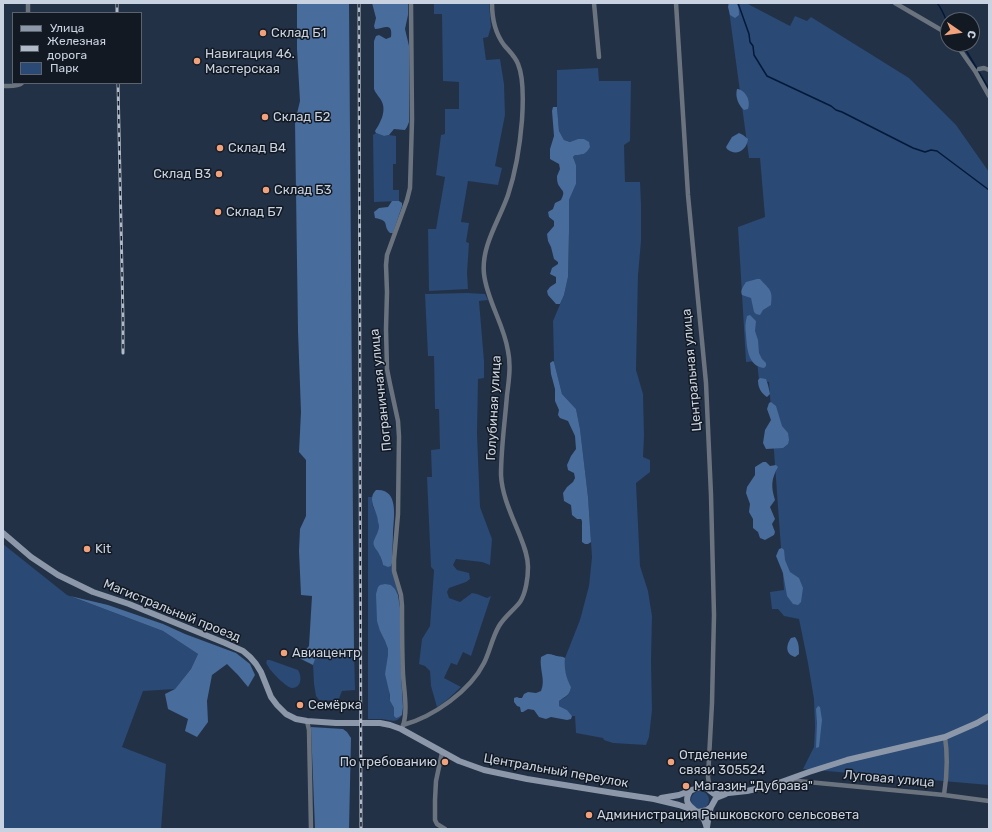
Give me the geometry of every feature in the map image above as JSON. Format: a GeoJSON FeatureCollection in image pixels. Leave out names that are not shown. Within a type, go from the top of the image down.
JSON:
{"type":"FeatureCollection","features":[{"type":"Feature","properties":{"kind":"main road","name":"Магистральный проезд"},"geometry":{"type":"LineString","coordinates":[[3,533],[31,557],[58,575],[93,592],[136,607],[243,651],[256,664],[261,672],[271,697],[290,717],[307,721],[384,724],[402,727]]}},
{"type":"Feature","properties":{"kind":"main road"},"geometry":{"type":"LineString","coordinates":[[654,799],[669,798],[700,787],[707,789],[710,792],[719,794],[761,788],[847,760],[945,737],[971,726],[989,716]]}},
{"type":"Feature","properties":{"kind":"main road","name":"Центральный переулок"},"geometry":{"type":"LineString","coordinates":[[402,727],[413,736],[459,761],[496,773],[654,799]]}},
{"type":"Feature","properties":{"kind":"main road"},"geometry":{"type":"LineString","coordinates":[[693,789],[689,793],[689,805],[701,816],[707,829]]}},
{"type":"Feature","properties":{"kind":"main road"},"geometry":{"type":"LineString","coordinates":[[707,829],[713,801],[710,792]]}},
{"type":"Feature","properties":{"kind":"main road"},"geometry":{"type":"LineString","coordinates":[[654,799],[702,812],[711,807],[716,798],[726,794]]}},
{"type":"Feature","properties":{"kind":"street","name":"Пограничная улица"},"geometry":{"type":"LineString","coordinates":[[402,727],[405,704],[402,606],[401,595],[394,571],[398,514],[399,437],[398,421],[387,369],[386,265],[387,255],[410,188],[412,120],[411,3]]}},
{"type":"Feature","properties":{"kind":"street","name":"Голубиная улица"},"geometry":{"type":"LineString","coordinates":[[402,727],[440,708],[459,694],[477,674],[485,662],[497,629],[502,621],[520,601],[523,595],[528,573],[526,553],[504,495],[502,484],[502,459],[509,357],[504,336],[488,293],[484,276],[485,253],[503,208],[512,178],[522,119],[522,89],[519,65],[498,36],[492,3]]}},
{"type":"Feature","properties":{"kind":"street"},"geometry":{"type":"LineString","coordinates":[[594,3],[599,57]]}},
{"type":"Feature","properties":{"kind":"street","name":"Центральная улица"},"geometry":{"type":"LineString","coordinates":[[676,3],[688,195],[706,383],[711,495],[713,600],[711,736],[708,777],[710,792]]}},
{"type":"Feature","properties":{"kind":"street"},"geometry":{"type":"LineString","coordinates":[[895,3],[940,29]]}},
{"type":"Feature","properties":{"kind":"street"},"geometry":{"type":"LineString","coordinates":[[962,52],[976,70],[989,96]]}},
{"type":"Feature","properties":{"kind":"street"},"geometry":{"type":"LineString","coordinates":[[976,70],[984,68],[989,70]]}},
{"type":"Feature","properties":{"kind":"street"},"geometry":{"type":"LineString","coordinates":[[3,86],[16,86],[22,84]]}},
{"type":"Feature","properties":{"kind":"street"},"geometry":{"type":"LineString","coordinates":[[307,721],[309,730],[311,829]]}},
{"type":"Feature","properties":{"kind":"street"},"geometry":{"type":"LineString","coordinates":[[944,795],[947,774],[947,746],[945,737]]}},
{"type":"Feature","properties":{"kind":"street"},"geometry":{"type":"LineString","coordinates":[[442,752],[436,781],[435,820],[437,824],[445,829]]}},
{"type":"Feature","properties":{"kind":"street"},"geometry":{"type":"LineString","coordinates":[[700,787],[705,784],[708,777]]}},
{"type":"Feature","properties":{"kind":"street","name":"Луговая улица"},"geometry":{"type":"LineString","coordinates":[[787,780],[944,795],[989,801]]}},
{"type":"Feature","properties":{"kind":"green space"},"geometry":{"type":"Polygon","coordinates":[[[434,3],[489,3],[491,27],[488,37],[483,38],[486,60],[500,59],[504,84],[505,115],[495,166],[502,168],[498,185],[468,181],[461,222],[469,223],[466,242],[469,243],[467,273],[468,289],[429,291],[428,229],[436,229],[445,177],[436,175],[441,135],[445,134],[445,109],[459,109],[459,82],[443,81],[442,14],[434,14],[434,3]]]}},
{"type":"Feature","properties":{"kind":"green space"},"geometry":{"type":"Polygon","coordinates":[[[728,3],[746,3],[790,26],[795,16],[807,21],[811,17],[909,78],[956,125],[989,172],[989,785],[803,769],[814,747],[814,699],[799,619],[784,616],[778,609],[772,609],[770,592],[784,590],[769,382],[759,381],[757,361],[746,362],[738,227],[765,217],[760,158],[749,158],[728,3]]]}},
{"type":"Feature","properties":{"kind":"green space"},"geometry":{"type":"Polygon","coordinates":[[[598,68],[599,81],[631,81],[630,141],[624,145],[625,182],[640,182],[641,241],[638,275],[636,370],[643,394],[643,457],[650,460],[650,472],[636,483],[640,566],[648,591],[652,616],[652,710],[649,737],[646,745],[613,743],[604,740],[603,738],[576,733],[575,716],[572,716],[567,710],[559,706],[559,701],[570,692],[571,687],[567,680],[564,667],[565,658],[580,620],[589,586],[592,557],[588,497],[580,429],[576,409],[562,394],[554,362],[553,321],[564,295],[568,277],[569,200],[576,184],[576,165],[573,157],[575,155],[582,155],[578,139],[571,142],[564,140],[559,131],[557,107],[557,70],[598,68]]]}},
{"type":"Feature","properties":{"kind":"green space"},"geometry":{"type":"Polygon","coordinates":[[[376,133],[384,136],[396,136],[396,164],[393,164],[393,190],[399,190],[399,201],[374,202],[373,135],[376,133]]]}},
{"type":"Feature","properties":{"kind":"green space"},"geometry":{"type":"Polygon","coordinates":[[[425,294],[485,294],[488,300],[479,301],[484,378],[478,379],[477,434],[480,507],[492,539],[490,565],[482,562],[456,559],[453,565],[457,570],[469,573],[470,579],[449,588],[447,592],[449,598],[460,602],[472,593],[487,598],[491,596],[471,656],[463,652],[457,665],[451,663],[444,678],[461,687],[437,707],[431,686],[430,671],[425,666],[419,664],[422,639],[430,626],[434,570],[431,567],[427,477],[432,477],[431,450],[440,449],[439,409],[435,409],[434,356],[428,356],[425,294]]]}},
{"type":"Feature","properties":{"kind":"green space"},"geometry":{"type":"Polygon","coordinates":[[[368,497],[372,497],[373,507],[377,514],[378,520],[379,531],[374,540],[374,546],[380,555],[383,565],[391,566],[392,563],[398,595],[391,585],[380,631],[388,649],[390,701],[399,717],[402,715],[398,720],[391,721],[382,719],[368,719],[368,497]]]}},
{"type":"Feature","properties":{"kind":"green space"},"geometry":{"type":"Polygon","coordinates":[[[3,544],[67,595],[163,631],[198,654],[191,669],[175,689],[143,691],[122,747],[166,764],[161,829],[3,829],[3,544]]]}},
{"type":"Feature","properties":{"kind":"green space"},"geometry":{"type":"Polygon","coordinates":[[[354,650],[355,690],[342,691],[338,701],[319,700],[316,696],[314,684],[313,665],[316,657],[354,650]]]}},
{"type":"Feature","properties":{"kind":"green space"},"geometry":{"type":"Polygon","coordinates":[[[267,660],[298,670],[300,681],[298,686],[292,688],[283,682],[269,668],[266,663],[267,660]]]}},
{"type":"Feature","properties":{"kind":"green space"},"geometry":{"type":"Polygon","coordinates":[[[700,791],[706,794],[709,800],[706,806],[700,809],[694,806],[691,800],[694,794],[700,791]]]}},
{"type":"Feature","properties":{"kind":"shaded area"},"geometry":{"type":"Polygon","coordinates":[[[297,3],[349,3],[354,650],[316,657],[313,665],[299,658],[309,646],[312,596],[301,595],[299,551],[300,529],[306,516],[306,460],[299,452],[301,412],[298,331],[295,122],[300,101],[297,49],[297,3]]]}},
{"type":"Feature","properties":{"kind":"shaded area"},"geometry":{"type":"Polygon","coordinates":[[[372,3],[408,3],[408,15],[405,29],[409,46],[409,122],[405,130],[394,129],[389,135],[384,136],[376,133],[375,131],[381,120],[383,104],[374,89],[374,41],[376,36],[379,35],[386,39],[391,37],[391,32],[389,27],[375,29],[374,26],[376,18],[372,3]]]}},
{"type":"Feature","properties":{"kind":"shaded area"},"geometry":{"type":"Polygon","coordinates":[[[729,3],[736,3],[738,6],[739,15],[735,18],[730,15],[728,7],[729,3]]]}},
{"type":"Feature","properties":{"kind":"shaded area"},"geometry":{"type":"Polygon","coordinates":[[[737,89],[743,91],[747,96],[749,103],[748,109],[744,110],[739,103],[736,95],[737,89]]]}},
{"type":"Feature","properties":{"kind":"shaded area"},"geometry":{"type":"Polygon","coordinates":[[[553,107],[557,107],[559,131],[564,140],[570,142],[578,139],[584,139],[589,142],[590,147],[584,154],[575,155],[573,157],[576,165],[576,184],[569,200],[568,277],[564,295],[560,304],[556,304],[548,295],[547,291],[556,283],[556,277],[550,274],[552,268],[558,264],[558,262],[554,259],[548,241],[547,234],[554,226],[554,221],[549,217],[548,212],[553,209],[555,203],[561,200],[563,193],[557,181],[557,176],[560,169],[559,164],[550,159],[550,149],[554,136],[553,107]]]}},
{"type":"Feature","properties":{"kind":"shaded area"},"geometry":{"type":"Polygon","coordinates":[[[739,133],[748,139],[746,146],[737,152],[730,151],[726,147],[732,137],[739,133]]]}},
{"type":"Feature","properties":{"kind":"shaded area"},"geometry":{"type":"Polygon","coordinates":[[[392,201],[399,201],[402,203],[402,206],[393,233],[390,233],[383,220],[375,218],[374,212],[379,208],[388,207],[392,201]]]}},
{"type":"Feature","properties":{"kind":"shaded area"},"geometry":{"type":"Polygon","coordinates":[[[760,279],[768,288],[772,296],[771,305],[763,310],[760,315],[754,312],[751,298],[742,295],[741,293],[746,282],[760,279]]]}},
{"type":"Feature","properties":{"kind":"shaded area"},"geometry":{"type":"Polygon","coordinates":[[[750,315],[756,321],[755,331],[758,340],[759,353],[766,363],[764,368],[755,364],[749,356],[745,326],[747,316],[750,315]]]}},
{"type":"Feature","properties":{"kind":"shaded area"},"geometry":{"type":"Polygon","coordinates":[[[553,361],[562,394],[576,409],[580,429],[588,497],[591,542],[588,544],[582,542],[581,519],[577,519],[572,515],[571,505],[564,501],[563,493],[575,478],[574,473],[568,470],[567,465],[576,449],[575,436],[568,421],[560,418],[558,415],[559,410],[555,401],[555,389],[551,374],[550,363],[553,361]]]}},
{"type":"Feature","properties":{"kind":"shaded area"},"geometry":{"type":"Polygon","coordinates":[[[760,378],[766,379],[770,394],[767,397],[759,388],[758,380],[760,378]]]}},
{"type":"Feature","properties":{"kind":"shaded area"},"geometry":{"type":"Polygon","coordinates":[[[771,402],[776,406],[782,426],[788,433],[788,444],[783,448],[766,449],[763,443],[765,430],[771,420],[767,409],[769,403],[771,402]]]}},
{"type":"Feature","properties":{"kind":"shaded area"},"geometry":{"type":"Polygon","coordinates":[[[763,462],[766,462],[770,466],[776,465],[778,467],[772,483],[775,500],[770,507],[775,519],[772,524],[775,532],[774,535],[765,540],[760,538],[758,532],[753,528],[753,519],[749,512],[750,504],[746,493],[747,487],[755,475],[755,467],[763,462]]]}},
{"type":"Feature","properties":{"kind":"shaded area"},"geometry":{"type":"Polygon","coordinates":[[[376,490],[383,491],[388,494],[392,498],[394,505],[392,563],[391,566],[388,567],[383,565],[378,552],[374,547],[374,540],[379,528],[378,518],[372,502],[373,494],[376,490]]]}},
{"type":"Feature","properties":{"kind":"shaded area"},"geometry":{"type":"Polygon","coordinates":[[[782,548],[784,550],[785,560],[790,572],[799,578],[803,588],[801,602],[798,605],[793,604],[787,596],[783,573],[776,556],[779,549],[782,548]]]}},
{"type":"Feature","properties":{"kind":"shaded area"},"geometry":{"type":"Polygon","coordinates":[[[385,584],[391,585],[395,589],[398,595],[400,608],[403,707],[402,715],[396,718],[394,716],[394,708],[390,701],[385,674],[388,649],[377,621],[376,594],[378,587],[385,584]]]}},
{"type":"Feature","properties":{"kind":"shaded area"},"geometry":{"type":"Polygon","coordinates":[[[70,596],[108,605],[163,624],[236,653],[250,664],[255,675],[248,687],[227,664],[212,675],[207,701],[208,722],[197,737],[185,731],[188,719],[168,709],[165,694],[175,689],[191,669],[198,654],[163,631],[70,596]]]}},
{"type":"Feature","properties":{"kind":"shaded area"},"geometry":{"type":"Polygon","coordinates":[[[795,637],[799,647],[799,654],[795,657],[789,654],[787,646],[791,638],[795,637]]]}},
{"type":"Feature","properties":{"kind":"shaded area"},"geometry":{"type":"Polygon","coordinates":[[[547,654],[565,658],[566,673],[571,687],[569,694],[559,701],[559,706],[567,710],[572,716],[571,719],[567,720],[551,717],[546,719],[539,717],[534,710],[528,709],[521,712],[520,707],[514,702],[514,698],[522,698],[524,694],[528,692],[536,693],[541,691],[543,679],[541,657],[547,654]]]}},
{"type":"Feature","properties":{"kind":"shaded area"},"geometry":{"type":"Polygon","coordinates":[[[818,706],[820,707],[822,720],[819,747],[816,748],[816,709],[818,706]]]}},
{"type":"Feature","properties":{"kind":"shaded area"},"geometry":{"type":"Polygon","coordinates":[[[311,727],[343,729],[351,738],[349,829],[315,829],[311,727]]]}},
{"type":"Feature","properties":{"kind":"waterway"},"geometry":{"type":"LineString","coordinates":[[738,3],[749,34],[750,42],[753,46],[754,55],[767,76],[831,106],[836,110],[913,148],[925,152],[931,150],[937,151],[989,190]]}},
{"type":"Feature","properties":{"kind":"waterway"},"geometry":{"type":"LineString","coordinates":[[937,3],[942,12]]}},
{"type":"Feature","properties":{"kind":"waterway"},"geometry":{"type":"LineString","coordinates":[[967,52],[989,89]]}},
{"type":"Feature","properties":{"kind":"railway"},"geometry":{"type":"LineString","coordinates":[[117,3],[117,12]]}},
{"type":"Feature","properties":{"kind":"railway"},"geometry":{"type":"LineString","coordinates":[[359,3],[361,829]]}},
{"type":"Feature","properties":{"kind":"railway"},"geometry":{"type":"LineString","coordinates":[[118,84],[123,353]]}},
{"type":"Feature","properties":{"kind":"place","name":"Склад Б1"},"geometry":{"type":"Point","coordinates":[263,33]}},
{"type":"Feature","properties":{"kind":"place","name":"Навигация 46. Мастерская"},"geometry":{"type":"Point","coordinates":[197,61]}},
{"type":"Feature","properties":{"kind":"place","name":"Склад Б2"},"geometry":{"type":"Point","coordinates":[265,117]}},
{"type":"Feature","properties":{"kind":"place","name":"Склад В4"},"geometry":{"type":"Point","coordinates":[220,148]}},
{"type":"Feature","properties":{"kind":"place","name":"Склад В3"},"geometry":{"type":"Point","coordinates":[219,174]}},
{"type":"Feature","properties":{"kind":"place","name":"Склад Б3"},"geometry":{"type":"Point","coordinates":[266,190]}},
{"type":"Feature","properties":{"kind":"place","name":"Склад Б7"},"geometry":{"type":"Point","coordinates":[218,212]}},
{"type":"Feature","properties":{"kind":"place","name":"Kit"},"geometry":{"type":"Point","coordinates":[87,549]}},
{"type":"Feature","properties":{"kind":"place","name":"Авиацентр"},"geometry":{"type":"Point","coordinates":[284,653]}},
{"type":"Feature","properties":{"kind":"place","name":"Семёрка"},"geometry":{"type":"Point","coordinates":[300,705]}},
{"type":"Feature","properties":{"kind":"place","name":"По требованию"},"geometry":{"type":"Point","coordinates":[445,762]}},
{"type":"Feature","properties":{"kind":"place","name":"Отделение связи 305524"},"geometry":{"type":"Point","coordinates":[671,762]}},
{"type":"Feature","properties":{"kind":"place","name":"Магазин \"Дубрава\""},"geometry":{"type":"Point","coordinates":[686,786]}},
{"type":"Feature","properties":{"kind":"place","name":"Администрация Рышковского сельсовета"},"geometry":{"type":"Point","coordinates":[589,815]}}]}
